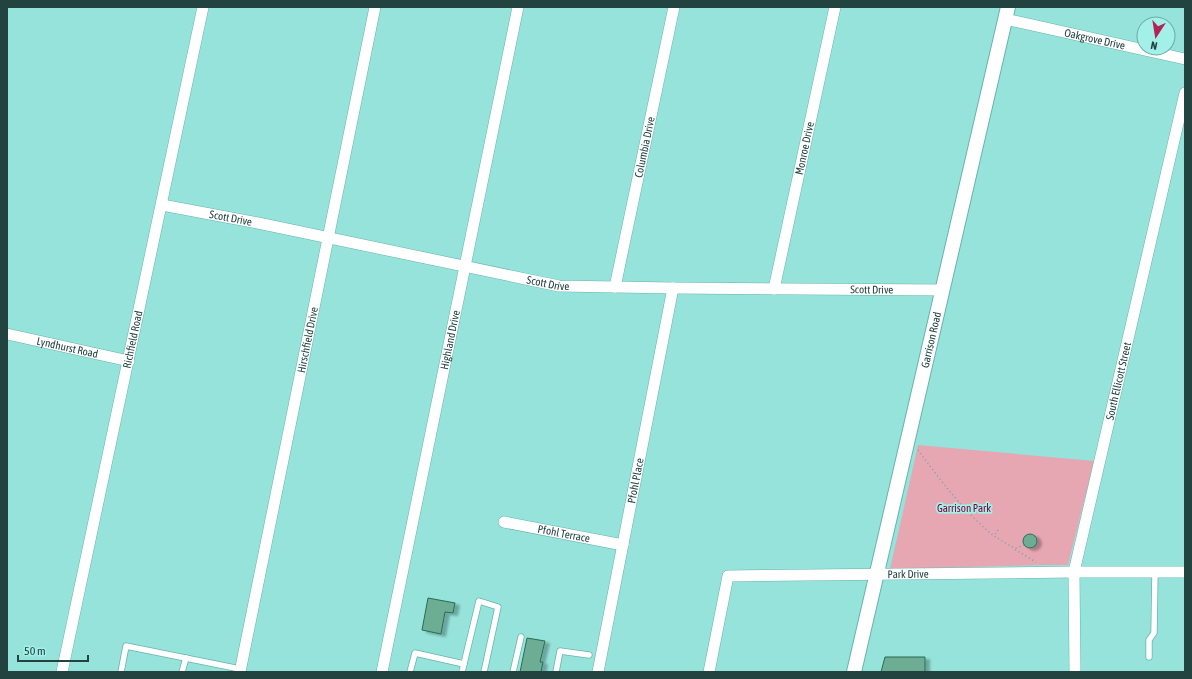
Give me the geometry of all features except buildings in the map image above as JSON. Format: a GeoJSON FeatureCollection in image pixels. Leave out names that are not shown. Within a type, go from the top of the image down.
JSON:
{"type":"FeatureCollection","features":[{"type":"Feature","properties":{"kind":"street","name":"Richfield Road"},"geometry":{"type":"LineString","coordinates":[[62,672],[203,7]]}},
{"type":"Feature","properties":{"kind":"street","name":"Hirschfield Drive"},"geometry":{"type":"LineString","coordinates":[[240,670],[375,7]]}},
{"type":"Feature","properties":{"kind":"street","name":"Highland Drive"},"geometry":{"type":"LineString","coordinates":[[382,672],[518,7]]}},
{"type":"Feature","properties":{"kind":"street","name":"Columbia Drive"},"geometry":{"type":"LineString","coordinates":[[615,287],[674,7]]}},
{"type":"Feature","properties":{"kind":"street","name":"Monroe Drive"},"geometry":{"type":"LineString","coordinates":[[774,289],[835,7]]}},
{"type":"Feature","properties":{"kind":"street","name":"Oakgrove Drive"},"geometry":{"type":"LineString","coordinates":[[1005,10],[1185,59]]}},
{"type":"Feature","properties":{"kind":"street","name":"Garrison Road"},"geometry":{"type":"LineString","coordinates":[[854,672],[943,290],[1005,10]]}},
{"type":"Feature","properties":{"kind":"street","name":"South Ellicott Street"},"geometry":{"type":"LineString","coordinates":[[1075,672],[1074,572],[1185,93]]}},
{"type":"Feature","properties":{"kind":"street","name":"Scott Drive"},"geometry":{"type":"LineString","coordinates":[[162,205],[559,286],[943,290]]}},
{"type":"Feature","properties":{"kind":"street","name":"Pfohl Place"},"geometry":{"type":"LineString","coordinates":[[598,672],[673,288]]}},
{"type":"Feature","properties":{"kind":"street","name":"Lyndhurst Road"},"geometry":{"type":"LineString","coordinates":[[7,334],[129,361]]}},
{"type":"Feature","properties":{"kind":"street","name":"Pfohl Terrace"},"geometry":{"type":"LineString","coordinates":[[504,522],[623,545]]}},
{"type":"Feature","properties":{"kind":"street","name":"Park Drive"},"geometry":{"type":"LineString","coordinates":[[709,672],[728,576],[1043,572],[1185,572]]}},
{"type":"Feature","properties":{"kind":"lane"},"geometry":{"type":"LineString","coordinates":[[1149,657],[1149,640],[1154,633],[1155,572]]}},
{"type":"Feature","properties":{"kind":"lane"},"geometry":{"type":"LineString","coordinates":[[462,672],[479,600],[498,606],[484,672]]}},
{"type":"Feature","properties":{"kind":"lane"},"geometry":{"type":"LineString","coordinates":[[513,672],[521,637]]}},
{"type":"Feature","properties":{"kind":"lane"},"geometry":{"type":"LineString","coordinates":[[121,672],[126,646],[240,670]]}},
{"type":"Feature","properties":{"kind":"lane"},"geometry":{"type":"LineString","coordinates":[[556,672],[560,651],[589,655]]}},
{"type":"Feature","properties":{"kind":"lane"},"geometry":{"type":"LineString","coordinates":[[410,672],[415,653],[464,664]]}},
{"type":"Feature","properties":{"kind":"lane"},"geometry":{"type":"LineString","coordinates":[[182,672],[186,658]]}},
{"type":"Feature","properties":{"kind":"path"},"geometry":{"type":"LineString","coordinates":[[906,447],[917,450],[953,495],[980,524],[994,536],[1042,565],[1043,572]]}},
{"type":"Feature","properties":{"kind":"path"},"geometry":{"type":"LineString","coordinates":[[994,536],[998,530]]}},
{"type":"Feature","properties":{"kind":"path"},"geometry":{"type":"LineString","coordinates":[[1014,549],[1024,545]]}},
{"type":"Feature","properties":{"kind":"green space","name":"Garrison Park"},"geometry":{"type":"Polygon","coordinates":[[[918,445],[1094,461],[1068,565],[890,569],[918,445]]]}}]}
